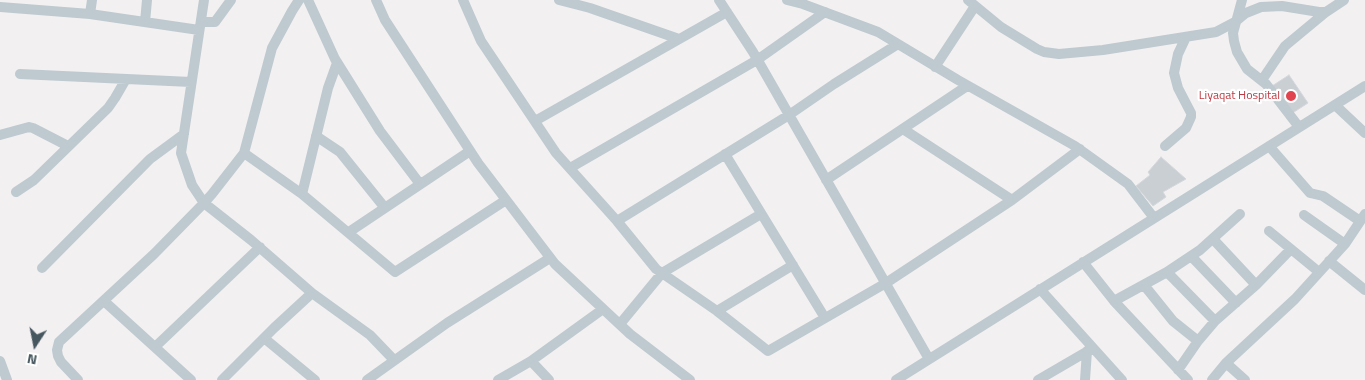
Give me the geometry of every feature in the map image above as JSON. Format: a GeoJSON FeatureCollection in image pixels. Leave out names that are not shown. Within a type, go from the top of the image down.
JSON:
{"type":"FeatureCollection","features":[{"type":"Feature","properties":{"kind":"street"},"geometry":{"type":"LineString","coordinates":[[90,14],[92,0]]}},
{"type":"Feature","properties":{"kind":"street"},"geometry":{"type":"LineString","coordinates":[[145,22],[147,0]]}},
{"type":"Feature","properties":{"kind":"street"},"geometry":{"type":"LineString","coordinates":[[204,0],[181,153],[192,185],[204,203],[260,247],[312,293],[370,335],[394,360]]}},
{"type":"Feature","properties":{"kind":"street"},"geometry":{"type":"LineString","coordinates":[[0,7],[29,5],[145,22],[200,26],[215,22],[231,0]]}},
{"type":"Feature","properties":{"kind":"street"},"geometry":{"type":"LineString","coordinates":[[78,380],[58,356],[59,342],[154,254],[204,203],[244,153],[272,48],[299,0]]}},
{"type":"Feature","properties":{"kind":"street"},"geometry":{"type":"LineString","coordinates":[[308,0],[337,63],[380,131],[420,184]]}},
{"type":"Feature","properties":{"kind":"street"},"geometry":{"type":"LineString","coordinates":[[376,0],[385,20],[470,151],[550,258],[630,334],[690,380]]}},
{"type":"Feature","properties":{"kind":"street"},"geometry":{"type":"LineString","coordinates":[[463,0],[481,41],[556,153],[656,269],[717,311],[768,351],[886,284],[1012,200],[1080,150]]}},
{"type":"Feature","properties":{"kind":"street"},"geometry":{"type":"LineString","coordinates":[[559,0],[590,8],[679,39]]}},
{"type":"Feature","properties":{"kind":"street"},"geometry":{"type":"LineString","coordinates":[[719,0],[758,60],[929,359]]}},
{"type":"Feature","properties":{"kind":"street"},"geometry":{"type":"LineString","coordinates":[[787,0],[826,12],[878,32],[967,86],[1080,150],[1128,184],[1154,218]]}},
{"type":"Feature","properties":{"kind":"street"},"geometry":{"type":"LineString","coordinates":[[1242,0],[1233,33],[1237,52],[1247,68],[1262,80],[1299,127]]}},
{"type":"Feature","properties":{"kind":"street"},"geometry":{"type":"LineString","coordinates":[[1262,80],[1285,46],[1326,12],[1344,0]]}},
{"type":"Feature","properties":{"kind":"street"},"geometry":{"type":"LineString","coordinates":[[935,66],[971,3],[1001,27],[1037,49],[1059,54],[1103,50],[1216,32],[1235,22],[1246,13],[1261,7],[1282,6],[1326,12]]}},
{"type":"Feature","properties":{"kind":"street"},"geometry":{"type":"LineString","coordinates":[[535,121],[726,12]]}},
{"type":"Feature","properties":{"kind":"street"},"geometry":{"type":"LineString","coordinates":[[570,168],[758,60],[826,12]]}},
{"type":"Feature","properties":{"kind":"street"},"geometry":{"type":"LineString","coordinates":[[1165,146],[1186,128],[1191,118],[1191,113],[1178,88],[1174,73],[1178,54],[1186,37]]}},
{"type":"Feature","properties":{"kind":"street"},"geometry":{"type":"LineString","coordinates":[[617,222],[789,115],[898,44]]}},
{"type":"Feature","properties":{"kind":"street"},"geometry":{"type":"LineString","coordinates":[[302,194],[328,88],[337,63]]}},
{"type":"Feature","properties":{"kind":"street"},"geometry":{"type":"LineString","coordinates":[[20,74],[191,82]]}},
{"type":"Feature","properties":{"kind":"street"},"geometry":{"type":"LineString","coordinates":[[16,192],[34,180],[112,104],[126,79]]}},
{"type":"Feature","properties":{"kind":"street"},"geometry":{"type":"LineString","coordinates":[[826,180],[967,86]]}},
{"type":"Feature","properties":{"kind":"street"},"geometry":{"type":"LineString","coordinates":[[896,380],[1365,86]]}},
{"type":"Feature","properties":{"kind":"street"},"geometry":{"type":"LineString","coordinates":[[1334,105],[1365,133]]}},
{"type":"Feature","properties":{"kind":"street"},"geometry":{"type":"LineString","coordinates":[[0,135],[28,127],[68,146]]}},
{"type":"Feature","properties":{"kind":"street"},"geometry":{"type":"LineString","coordinates":[[902,128],[1012,200]]}},
{"type":"Feature","properties":{"kind":"street"},"geometry":{"type":"LineString","coordinates":[[42,268],[150,159],[184,134]]}},
{"type":"Feature","properties":{"kind":"street"},"geometry":{"type":"LineString","coordinates":[[316,136],[340,152],[385,208]]}},
{"type":"Feature","properties":{"kind":"street"},"geometry":{"type":"LineString","coordinates":[[1212,380],[1226,362],[1295,299],[1345,244],[1363,218],[1323,196],[1310,193],[1269,146]]}},
{"type":"Feature","properties":{"kind":"street"},"geometry":{"type":"LineString","coordinates":[[349,232],[470,151]]}},
{"type":"Feature","properties":{"kind":"street"},"geometry":{"type":"LineString","coordinates":[[244,153],[302,194],[395,272],[506,200]]}},
{"type":"Feature","properties":{"kind":"street"},"geometry":{"type":"LineString","coordinates":[[725,154],[825,318]]}},
{"type":"Feature","properties":{"kind":"street"},"geometry":{"type":"LineString","coordinates":[[620,324],[662,273],[762,214]]}},
{"type":"Feature","properties":{"kind":"street"},"geometry":{"type":"LineString","coordinates":[[1114,302],[1191,256],[1240,214]]}},
{"type":"Feature","properties":{"kind":"street"},"geometry":{"type":"LineString","coordinates":[[1304,215],[1345,244]]}},
{"type":"Feature","properties":{"kind":"street"},"geometry":{"type":"LineString","coordinates":[[1269,232],[1319,272]]}},
{"type":"Feature","properties":{"kind":"street"},"geometry":{"type":"LineString","coordinates":[[1213,239],[1256,285]]}},
{"type":"Feature","properties":{"kind":"street"},"geometry":{"type":"LineString","coordinates":[[156,348],[260,247]]}},
{"type":"Feature","properties":{"kind":"street"},"geometry":{"type":"LineString","coordinates":[[1178,370],[1198,341],[1215,321],[1256,285],[1291,249]]}},
{"type":"Feature","properties":{"kind":"street"},"geometry":{"type":"LineString","coordinates":[[1191,256],[1236,303]]}},
{"type":"Feature","properties":{"kind":"street"},"geometry":{"type":"LineString","coordinates":[[367,380],[447,323],[550,258]]}},
{"type":"Feature","properties":{"kind":"street"},"geometry":{"type":"LineString","coordinates":[[1329,261],[1365,290]]}},
{"type":"Feature","properties":{"kind":"street"},"geometry":{"type":"LineString","coordinates":[[1083,262],[1114,302],[1188,380]]}},
{"type":"Feature","properties":{"kind":"street"},"geometry":{"type":"LineString","coordinates":[[717,311],[793,265]]}},
{"type":"Feature","properties":{"kind":"street"},"geometry":{"type":"LineString","coordinates":[[1167,272],[1215,321]]}},
{"type":"Feature","properties":{"kind":"street"},"geometry":{"type":"LineString","coordinates":[[1144,285],[1173,321],[1198,341]]}},
{"type":"Feature","properties":{"kind":"street"},"geometry":{"type":"LineString","coordinates":[[1040,289],[1090,350],[1122,380]]}},
{"type":"Feature","properties":{"kind":"street"},"geometry":{"type":"LineString","coordinates":[[222,380],[312,293]]}},
{"type":"Feature","properties":{"kind":"street"},"geometry":{"type":"LineString","coordinates":[[104,301],[192,380]]}},
{"type":"Feature","properties":{"kind":"street"},"geometry":{"type":"LineString","coordinates":[[498,380],[531,361],[604,309]]}},
{"type":"Feature","properties":{"kind":"street"},"geometry":{"type":"LineString","coordinates":[[264,338],[315,380]]}},
{"type":"Feature","properties":{"kind":"street"},"geometry":{"type":"LineString","coordinates":[[1038,380],[1090,350]]}},
{"type":"Feature","properties":{"kind":"street"},"geometry":{"type":"LineString","coordinates":[[1085,380],[1090,350]]}},
{"type":"Feature","properties":{"kind":"street"},"geometry":{"type":"LineString","coordinates":[[0,361],[7,380]]}},
{"type":"Feature","properties":{"kind":"street"},"geometry":{"type":"LineString","coordinates":[[531,361],[549,380]]}},
{"type":"Feature","properties":{"kind":"street"},"geometry":{"type":"LineString","coordinates":[[1226,362],[1245,380]]}},
{"type":"Feature","properties":{"kind":"building"},"geometry":{"type":"Polygon","coordinates":[[[1289,75],[1308,103],[1291,114],[1272,86],[1289,75]]]}},
{"type":"Feature","properties":{"kind":"building"},"geometry":{"type":"Polygon","coordinates":[[[1161,157],[1186,179],[1163,192],[1166,197],[1153,206],[1136,186],[1150,175],[1148,172],[1161,157]]]}},
{"type":"Feature","properties":{"kind":"place","name":"Liyaqat Hospital"},"geometry":{"type":"Point","coordinates":[1291,96]}}]}
